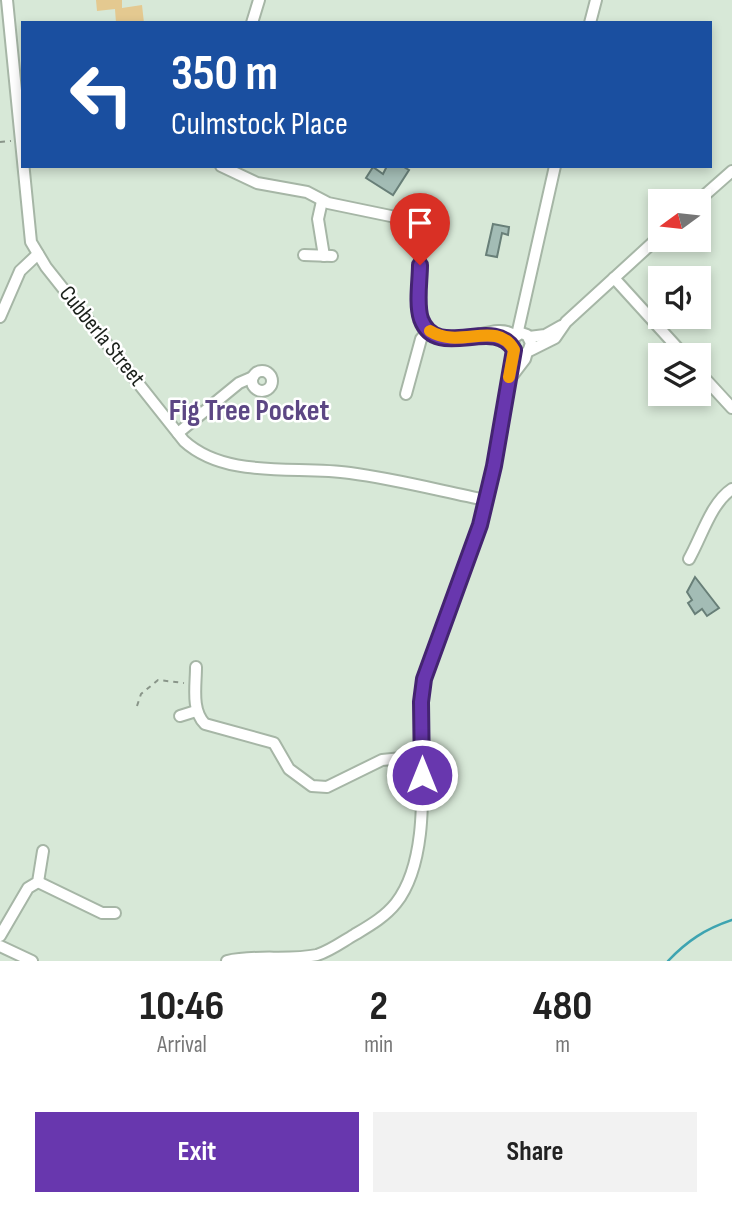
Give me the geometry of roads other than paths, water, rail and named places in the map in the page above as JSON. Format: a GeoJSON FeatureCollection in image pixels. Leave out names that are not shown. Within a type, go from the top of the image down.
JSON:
{"type":"FeatureCollection","features":[{"type":"Feature","properties":{"kind":"street","name":"Cubberla Street"},"geometry":{"type":"LineString","coordinates":[[7,0],[21,158]]}},
{"type":"Feature","properties":{"kind":"street"},"geometry":{"type":"LineString","coordinates":[[253,21],[259,0]]}},
{"type":"Feature","properties":{"kind":"street"},"geometry":{"type":"LineString","coordinates":[[591,21],[596,0]]}},
{"type":"Feature","properties":{"kind":"street","name":"Cubberla Street"},"geometry":{"type":"LineString","coordinates":[[22,168],[27,225],[38,254],[193,449],[222,462],[347,472],[486,500]]}},
{"type":"Feature","properties":{"kind":"street"},"geometry":{"type":"LineString","coordinates":[[225,168],[257,183],[307,192],[323,201],[410,220],[420,239],[420,316],[429,330],[436,335],[463,340],[501,330],[519,339],[528,350]]}},
{"type":"Feature","properties":{"kind":"street"},"geometry":{"type":"LineString","coordinates":[[227,961],[290,961],[316,956],[364,929],[393,907],[407,883],[419,839],[424,679],[486,500],[523,308],[555,168]]}},
{"type":"Feature","properties":{"kind":"street"},"geometry":{"type":"LineString","coordinates":[[711,190],[732,171]]}},
{"type":"Feature","properties":{"kind":"street"},"geometry":{"type":"LineString","coordinates":[[304,255],[328,256],[318,219],[323,201]]}},
{"type":"Feature","properties":{"kind":"street"},"geometry":{"type":"LineString","coordinates":[[509,380],[525,359],[528,350],[555,338],[566,323],[648,247]]}},
{"type":"Feature","properties":{"kind":"street"},"geometry":{"type":"LineString","coordinates":[[0,317],[20,271],[38,254]]}},
{"type":"Feature","properties":{"kind":"street"},"geometry":{"type":"LineString","coordinates":[[614,278],[673,343]]}},
{"type":"Feature","properties":{"kind":"street"},"geometry":{"type":"LineString","coordinates":[[519,339],[545,335],[566,323]]}},
{"type":"Feature","properties":{"kind":"street"},"geometry":{"type":"LineString","coordinates":[[406,394],[421,340],[429,330]]}},
{"type":"Feature","properties":{"kind":"street"},"geometry":{"type":"LineString","coordinates":[[178,433],[236,387],[253,382]]}},
{"type":"Feature","properties":{"kind":"street"},"geometry":{"type":"LineString","coordinates":[[711,385],[732,408]]}},
{"type":"Feature","properties":{"kind":"street"},"geometry":{"type":"LineString","coordinates":[[689,559],[709,523],[716,502],[732,489]]}},
{"type":"Feature","properties":{"kind":"street"},"geometry":{"type":"LineString","coordinates":[[196,667],[196,711],[205,724],[274,743],[289,769],[312,786],[327,787],[382,760],[422,756]]}},
{"type":"Feature","properties":{"kind":"street"},"geometry":{"type":"LineString","coordinates":[[180,716],[196,711]]}},
{"type":"Feature","properties":{"kind":"street"},"geometry":{"type":"LineString","coordinates":[[0,936],[28,888],[38,882],[43,851]]}},
{"type":"Feature","properties":{"kind":"street"},"geometry":{"type":"LineString","coordinates":[[38,882],[102,913],[115,913]]}},
{"type":"Feature","properties":{"kind":"street"},"geometry":{"type":"LineString","coordinates":[[0,946],[32,961]]}},
{"type":"Feature","properties":{"kind":"waterway"},"geometry":{"type":"LineString","coordinates":[[668,961],[697,936],[732,920]]}},
{"type":"Feature","properties":{"kind":"district","name":"Fig Tree Pocket"},"geometry":{"type":"Point","coordinates":[249,411]}}]}
